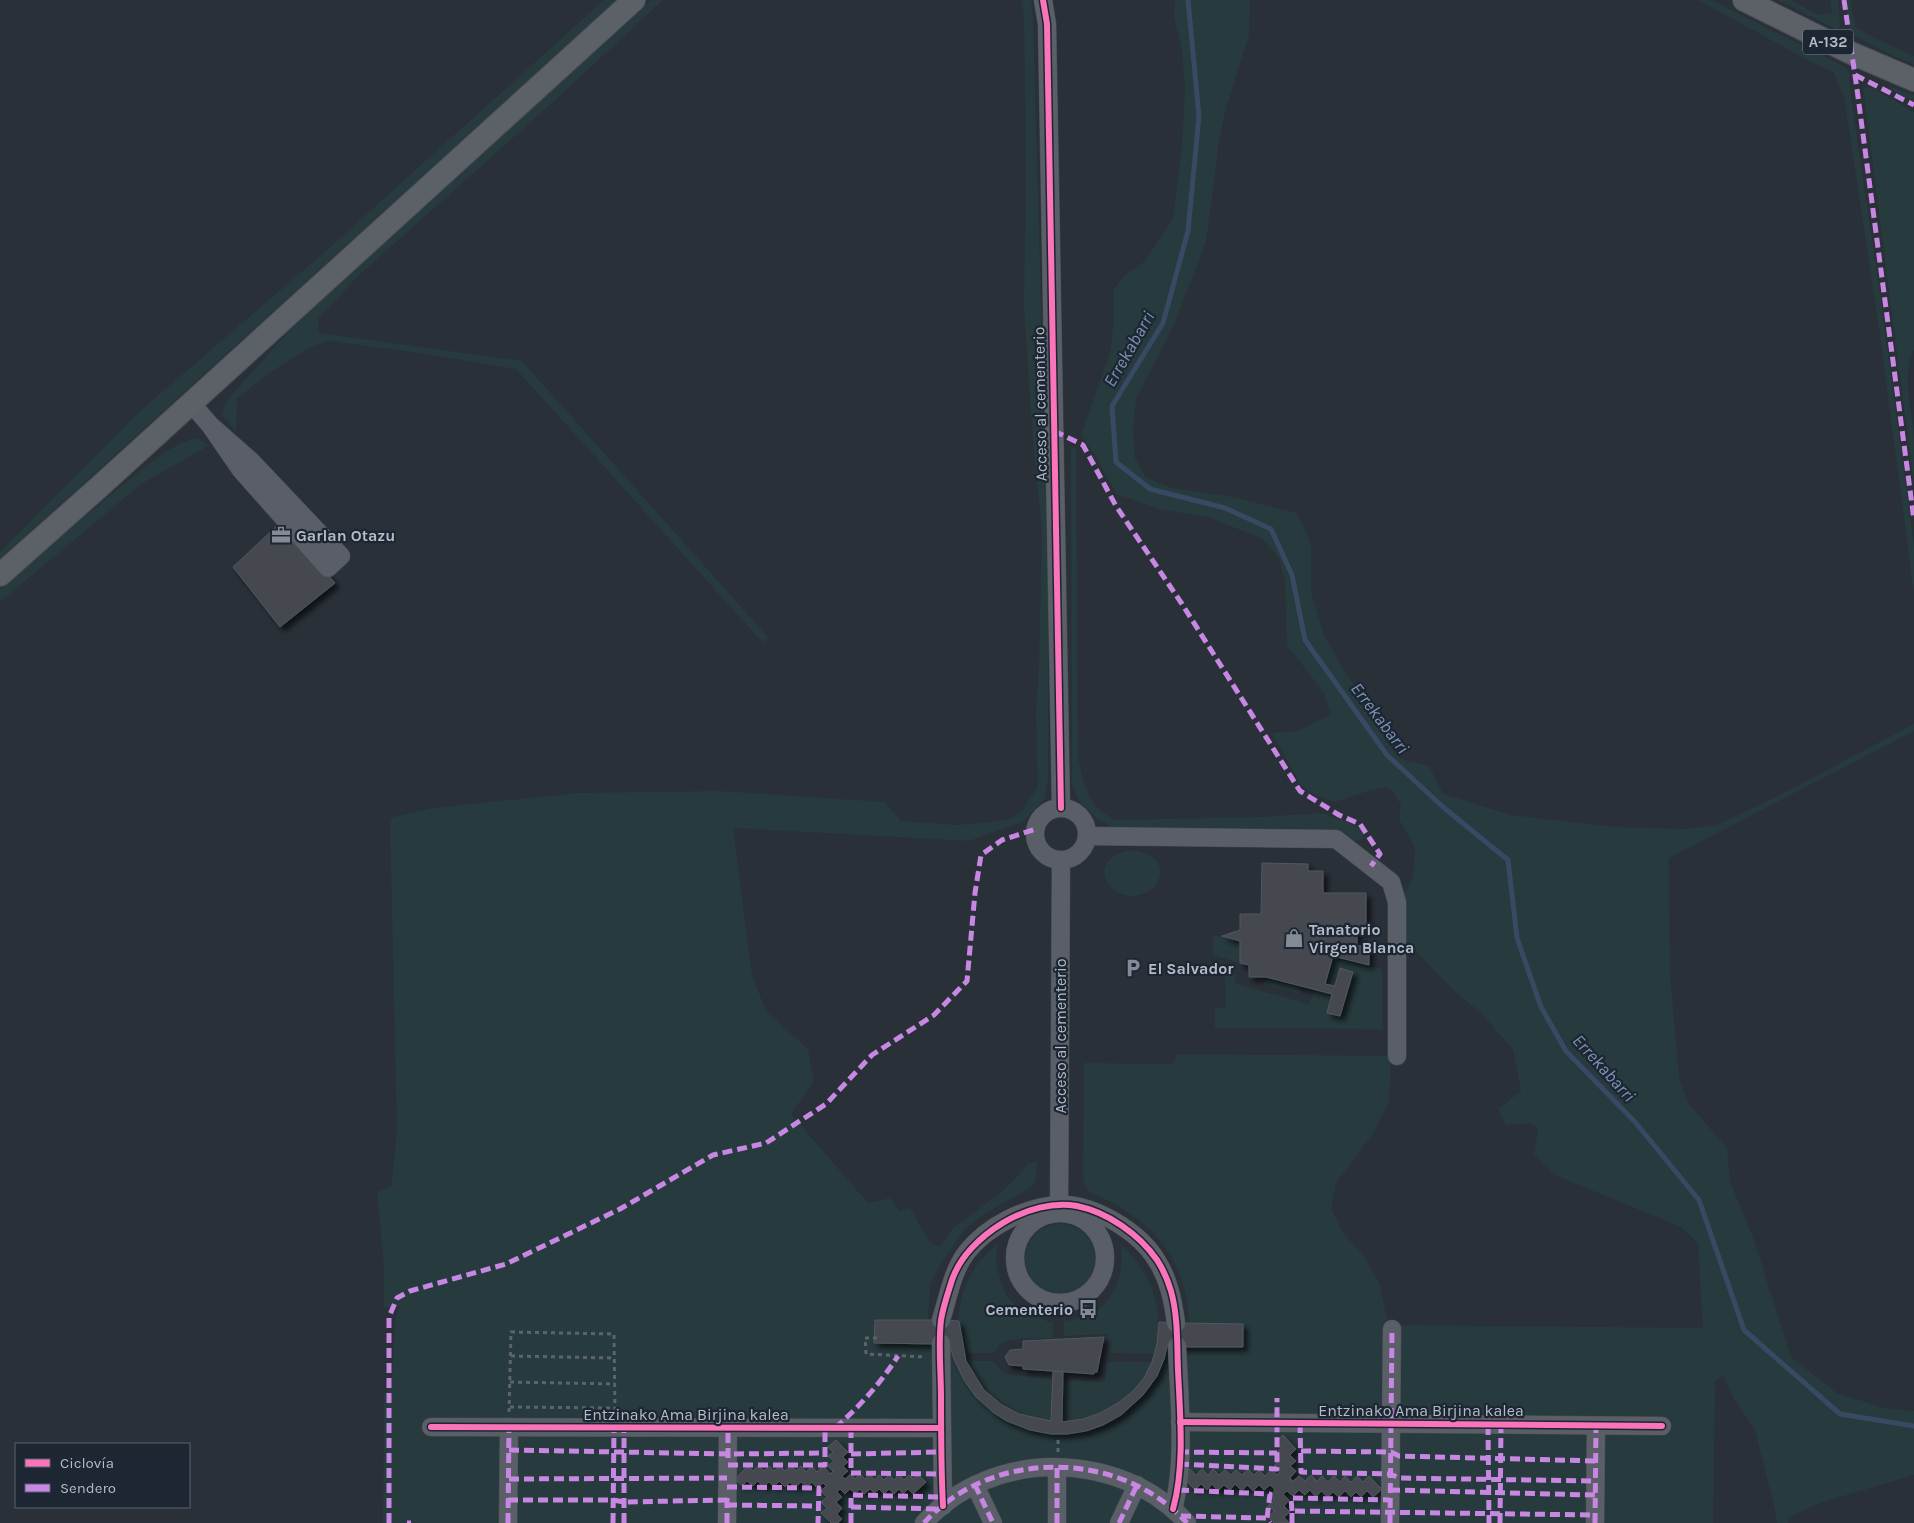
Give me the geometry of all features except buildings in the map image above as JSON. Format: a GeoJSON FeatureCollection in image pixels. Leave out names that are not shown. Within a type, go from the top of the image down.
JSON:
{"type":"FeatureCollection","features":[{"type":"Feature","properties":{"kind":"main road"},"geometry":{"type":"LineString","coordinates":[[0,574],[634,0]]}},
{"type":"Feature","properties":{"kind":"main road","name":"A-132"},"geometry":{"type":"LineString","coordinates":[[1744,0],[1851,53],[1914,80]]}},
{"type":"Feature","properties":{"kind":"street","name":"Acceso al cementerio"},"geometry":{"type":"LineString","coordinates":[[1043,0],[1047,34],[1061,808]]}},
{"type":"Feature","properties":{"kind":"street"},"geometry":{"type":"LineString","coordinates":[[190,403],[210,425],[251,461],[341,556],[328,568],[241,470],[210,425]]}},
{"type":"Feature","properties":{"kind":"street"},"geometry":{"type":"LineString","coordinates":[[1061,808],[1075,811],[1080,816],[1087,829],[1088,836],[1085,845],[1079,853],[1061,860],[1044,854],[1038,846],[1036,829],[1044,814],[1052,809],[1061,808]]}},
{"type":"Feature","properties":{"kind":"street"},"geometry":{"type":"LineString","coordinates":[[1088,836],[1336,840],[1391,882],[1397,902],[1397,1056]]}},
{"type":"Feature","properties":{"kind":"street","name":"Acceso al cementerio"},"geometry":{"type":"LineString","coordinates":[[1059,1209],[1061,860]]}},
{"type":"Feature","properties":{"kind":"street"},"geometry":{"type":"LineString","coordinates":[[942,1320],[953,1278],[966,1253],[990,1230],[1014,1217],[1038,1208],[1059,1209],[1077,1206],[1101,1215],[1142,1241],[1157,1261],[1171,1291],[1176,1322]]}},
{"type":"Feature","properties":{"kind":"street"},"geometry":{"type":"LineString","coordinates":[[1059,1209],[1079,1217],[1094,1228],[1103,1242],[1106,1260],[1102,1277],[1091,1291],[1076,1301],[1059,1304],[1042,1299],[1027,1289],[1018,1274],[1015,1256],[1019,1239],[1030,1225],[1059,1209]]}},
{"type":"Feature","properties":{"kind":"street"},"geometry":{"type":"LineString","coordinates":[[1390,1523],[1392,1329]]}},
{"type":"Feature","properties":{"kind":"street"},"geometry":{"type":"LineString","coordinates":[[1173,1509],[1178,1490],[1180,1422],[1177,1346]]}},
{"type":"Feature","properties":{"kind":"street"},"geometry":{"type":"LineString","coordinates":[[941,1350],[942,1506]]}},
{"type":"Feature","properties":{"kind":"street","name":"Entzinako Ama Birjina kalea"},"geometry":{"type":"LineString","coordinates":[[1180,1422],[1662,1426]]}},
{"type":"Feature","properties":{"kind":"street"},"geometry":{"type":"LineString","coordinates":[[1595,1523],[1596,1426]]}},
{"type":"Feature","properties":{"kind":"street","name":"Entzinako Ama Birjina kalea"},"geometry":{"type":"LineString","coordinates":[[431,1427],[941,1428]]}},
{"type":"Feature","properties":{"kind":"street"},"geometry":{"type":"LineString","coordinates":[[508,1523],[509,1427]]}},
{"type":"Feature","properties":{"kind":"street"},"geometry":{"type":"LineString","coordinates":[[726,1523],[728,1427]]}},
{"type":"Feature","properties":{"kind":"street"},"geometry":{"type":"LineString","coordinates":[[924,1523],[942,1506],[975,1485],[1015,1471],[1057,1467],[1098,1472],[1137,1486],[1173,1509],[1187,1523]]}},
{"type":"Feature","properties":{"kind":"street"},"geometry":{"type":"LineString","coordinates":[[1057,1467],[1057,1523]]}},
{"type":"Feature","properties":{"kind":"street"},"geometry":{"type":"LineString","coordinates":[[975,1485],[993,1523]]}},
{"type":"Feature","properties":{"kind":"street"},"geometry":{"type":"LineString","coordinates":[[1119,1523],[1137,1486]]}},
{"type":"Feature","properties":{"kind":"path"},"geometry":{"type":"LineString","coordinates":[[509,1427],[512,1332],[614,1334],[615,1427]]}},
{"type":"Feature","properties":{"kind":"path"},"geometry":{"type":"LineString","coordinates":[[878,1338],[865,1338],[866,1354],[941,1350]]}},
{"type":"Feature","properties":{"kind":"path"},"geometry":{"type":"LineString","coordinates":[[511,1356],[614,1358]]}},
{"type":"Feature","properties":{"kind":"path"},"geometry":{"type":"LineString","coordinates":[[510,1382],[615,1384]]}},
{"type":"Feature","properties":{"kind":"path"},"geometry":{"type":"LineString","coordinates":[[510,1407],[615,1408]]}},
{"type":"Feature","properties":{"kind":"green space"},"geometry":{"type":"Polygon","coordinates":[[[604,0],[617,0],[0,559],[0,552],[140,411],[328,249],[604,0]]]}},
{"type":"Feature","properties":{"kind":"green space"},"geometry":{"type":"Polygon","coordinates":[[[651,0],[663,0],[552,103],[358,276],[318,319],[318,333],[522,361],[768,637],[763,643],[516,369],[413,352],[329,341],[311,347],[269,373],[237,399],[236,431],[222,415],[226,401],[288,332],[345,277],[651,0]]]}},
{"type":"Feature","properties":{"kind":"green space"},"geometry":{"type":"Polygon","coordinates":[[[1021,0],[1031,0],[1033,17],[1048,549],[1048,779],[1044,800],[1023,822],[969,841],[733,828],[752,975],[766,1011],[808,1049],[814,1081],[791,1114],[868,1203],[890,1198],[899,1211],[910,1208],[929,1241],[940,1247],[953,1228],[999,1194],[1018,1176],[1028,1163],[1037,1162],[1036,1181],[1030,1188],[986,1213],[965,1229],[942,1262],[930,1284],[928,1320],[948,1321],[949,1343],[954,1359],[964,1380],[976,1397],[994,1413],[1007,1421],[1030,1430],[1103,1425],[1121,1415],[1143,1395],[1157,1376],[1164,1359],[1169,1338],[1181,1323],[1189,1322],[1181,1277],[1172,1258],[1160,1241],[1130,1213],[1089,1192],[1083,1180],[1084,1063],[1173,1064],[1177,1054],[1391,1056],[1389,1101],[1372,1135],[1336,1183],[1331,1208],[1342,1232],[1362,1253],[1380,1284],[1388,1325],[1703,1328],[1698,1243],[1681,1227],[1557,1176],[1534,1155],[1538,1129],[1531,1123],[1506,1125],[1498,1109],[1521,1091],[1513,1050],[1483,1015],[1452,989],[1404,939],[1404,896],[1413,878],[1415,848],[1399,819],[1401,805],[1393,792],[1386,787],[1335,802],[1314,795],[1300,784],[1272,733],[1299,731],[1331,714],[1324,693],[1287,645],[1285,582],[1279,558],[1261,538],[1208,517],[1163,510],[1116,494],[1097,458],[1081,435],[1110,354],[1114,317],[1113,290],[1125,275],[1145,261],[1173,218],[1182,147],[1185,89],[1182,51],[1174,18],[1175,0],[1250,0],[1249,35],[1227,105],[1219,139],[1206,242],[1174,324],[1136,399],[1133,429],[1135,458],[1146,477],[1171,488],[1233,497],[1296,513],[1305,528],[1311,546],[1311,592],[1324,635],[1345,672],[1367,703],[1385,739],[1401,759],[1429,766],[1443,794],[1511,815],[1614,827],[1688,829],[1716,825],[1772,799],[1914,724],[1914,731],[1669,858],[1670,972],[1679,1078],[1688,1103],[1727,1148],[1730,1181],[1754,1240],[1791,1357],[1837,1393],[1884,1408],[1914,1411],[1914,1475],[1820,1503],[1788,1518],[1788,1523],[1777,1523],[1755,1430],[1733,1397],[1723,1375],[1715,1381],[1713,1523],[383,1523],[384,1395],[392,1383],[395,1320],[400,1306],[384,1308],[384,1266],[377,1192],[391,1186],[397,1133],[390,818],[432,808],[578,793],[719,791],[885,802],[901,821],[957,825],[1008,820],[1022,811],[1038,786],[1036,714],[1042,530],[1033,441],[1024,308],[1026,169],[1024,15],[1021,0]]]}},
{"type":"Feature","properties":{"kind":"green space"},"geometry":{"type":"Polygon","coordinates":[[[1698,0],[1711,0],[1845,67],[1849,73],[1914,546],[1914,594],[1879,328],[1844,96],[1833,72],[1698,0]]]}},
{"type":"Feature","properties":{"kind":"green space"},"geometry":{"type":"Polygon","coordinates":[[[1777,0],[1791,0],[1818,15],[1832,13],[1830,0],[1838,0],[1840,25],[1838,30],[1777,0]]]}},
{"type":"Feature","properties":{"kind":"green space"},"geometry":{"type":"Polygon","coordinates":[[[1845,0],[1850,0],[1856,27],[1874,38],[1914,56],[1914,64],[1895,57],[1851,34],[1845,0]]]}},
{"type":"Feature","properties":{"kind":"green space"},"geometry":{"type":"Polygon","coordinates":[[[1886,85],[1914,95],[1914,101],[1898,94],[1886,85]]]}},
{"type":"Feature","properties":{"kind":"green space"},"geometry":{"type":"Polygon","coordinates":[[[1863,87],[1872,88],[1914,112],[1914,350],[1908,370],[1908,394],[1914,438],[1914,485],[1863,87]]]}},
{"type":"Feature","properties":{"kind":"green space"},"geometry":{"type":"Polygon","coordinates":[[[197,438],[210,445],[141,484],[0,602],[0,589],[92,511],[158,457],[177,445],[197,438]]]}},
{"type":"Feature","properties":{"kind":"green space"},"geometry":{"type":"Polygon","coordinates":[[[1071,447],[1076,448],[1078,759],[1085,787],[1098,808],[1115,820],[1259,817],[1322,813],[1350,823],[1362,830],[1364,839],[1354,841],[1346,834],[1333,829],[1115,828],[1094,816],[1078,799],[1072,784],[1071,447]]]}},
{"type":"Feature","properties":{"kind":"green space"},"geometry":{"type":"Polygon","coordinates":[[[1132,850],[1147,854],[1156,860],[1159,864],[1160,875],[1158,882],[1153,888],[1139,895],[1127,896],[1116,891],[1108,883],[1105,874],[1107,864],[1115,855],[1132,850]]]}},
{"type":"Feature","properties":{"kind":"green space"},"geometry":{"type":"Polygon","coordinates":[[[1222,935],[1240,941],[1240,963],[1213,955],[1213,937],[1222,935]]]}},
{"type":"Feature","properties":{"kind":"green space"},"geometry":{"type":"Polygon","coordinates":[[[1333,956],[1382,969],[1383,1029],[1215,1028],[1215,1008],[1226,1008],[1225,973],[1235,975],[1236,984],[1309,1004],[1315,989],[1332,994],[1328,1013],[1340,1016],[1353,972],[1340,968],[1335,986],[1325,984],[1333,956]]]}},
{"type":"Feature","properties":{"kind":"green space"},"geometry":{"type":"Polygon","coordinates":[[[1266,977],[1302,987],[1300,994],[1264,984],[1266,977]]]}},
{"type":"Feature","properties":{"kind":"green space"},"geometry":{"type":"Polygon","coordinates":[[[1060,1224],[1073,1227],[1085,1234],[1092,1246],[1095,1259],[1092,1272],[1085,1284],[1073,1291],[1060,1294],[1047,1291],[1035,1284],[1028,1272],[1025,1259],[1028,1246],[1035,1234],[1047,1227],[1060,1224]]]}},
{"type":"Feature","properties":{"kind":"green space"},"geometry":{"type":"Polygon","coordinates":[[[999,1243],[996,1253],[997,1263],[1005,1292],[1016,1306],[1053,1323],[1053,1338],[1013,1339],[1000,1344],[994,1353],[964,1353],[959,1321],[961,1299],[970,1277],[982,1258],[999,1243]]]}},
{"type":"Feature","properties":{"kind":"green space"},"geometry":{"type":"Polygon","coordinates":[[[1120,1243],[1131,1255],[1148,1280],[1154,1294],[1158,1322],[1154,1354],[1108,1353],[1107,1334],[1064,1336],[1064,1321],[1094,1313],[1102,1307],[1114,1291],[1122,1262],[1120,1243]]]}},
{"type":"Feature","properties":{"kind":"green space"},"geometry":{"type":"Polygon","coordinates":[[[966,1361],[993,1361],[1007,1375],[1053,1379],[1051,1421],[1020,1415],[1003,1406],[982,1386],[966,1361]]]}},
{"type":"Feature","properties":{"kind":"green space"},"geometry":{"type":"Polygon","coordinates":[[[1106,1362],[1152,1362],[1136,1387],[1116,1404],[1091,1416],[1062,1422],[1063,1380],[1105,1382],[1106,1362]]]}},
{"type":"Feature","properties":{"kind":"waterway","name":"Errekabarri"},"geometry":{"type":"LineString","coordinates":[[1188,0],[1199,116],[1188,231],[1163,323],[1112,406],[1116,462],[1150,489],[1225,508],[1271,529],[1292,575],[1305,640],[1387,755],[1443,807],[1508,860],[1517,938],[1541,1007],[1566,1051],[1635,1122],[1699,1200],[1744,1330],[1840,1414],[1914,1426]]}},
{"type":"Feature","properties":{"kind":"marked path"},"geometry":{"type":"LineString","coordinates":[[1844,0],[1914,520]]}},
{"type":"Feature","properties":{"kind":"marked path"},"geometry":{"type":"LineString","coordinates":[[1855,75],[1914,105]]}},
{"type":"Feature","properties":{"kind":"marked path"},"geometry":{"type":"LineString","coordinates":[[1054,431],[1083,445],[1116,506],[1182,604],[1300,791],[1339,815],[1360,824],[1380,854],[1371,866]]}},
{"type":"Feature","properties":{"kind":"marked path"},"geometry":{"type":"LineString","coordinates":[[389,1523],[389,1317],[397,1298],[410,1291],[506,1264],[620,1209],[713,1155],[766,1143],[826,1104],[872,1055],[934,1015],[967,981],[975,893],[981,855],[1002,840],[1036,829]]}},
{"type":"Feature","properties":{"kind":"marked path"},"geometry":{"type":"LineString","coordinates":[[1390,1523],[1392,1329]]}},
{"type":"Feature","properties":{"kind":"marked path"},"geometry":{"type":"LineString","coordinates":[[835,1428],[869,1394],[898,1356]]}},
{"type":"Feature","properties":{"kind":"marked path"},"geometry":{"type":"LineString","coordinates":[[1179,1464],[1277,1469],[1277,1398]]}},
{"type":"Feature","properties":{"kind":"marked path"},"geometry":{"type":"LineString","coordinates":[[1300,1423],[1301,1472],[1390,1474],[1399,1478],[1596,1481]]}},
{"type":"Feature","properties":{"kind":"marked path"},"geometry":{"type":"LineString","coordinates":[[1488,1425],[1489,1523]]}},
{"type":"Feature","properties":{"kind":"marked path"},"geometry":{"type":"LineString","coordinates":[[1500,1523],[1501,1425]]}},
{"type":"Feature","properties":{"kind":"marked path"},"geometry":{"type":"LineString","coordinates":[[1595,1523],[1596,1426]]}},
{"type":"Feature","properties":{"kind":"marked path"},"geometry":{"type":"LineString","coordinates":[[508,1523],[509,1427]]}},
{"type":"Feature","properties":{"kind":"marked path"},"geometry":{"type":"LineString","coordinates":[[613,1523],[614,1427]]}},
{"type":"Feature","properties":{"kind":"marked path"},"geometry":{"type":"LineString","coordinates":[[624,1427],[624,1523]]}},
{"type":"Feature","properties":{"kind":"marked path"},"geometry":{"type":"LineString","coordinates":[[728,1427],[728,1458]]}},
{"type":"Feature","properties":{"kind":"marked path"},"geometry":{"type":"LineString","coordinates":[[728,1465],[825,1465],[825,1428]]}},
{"type":"Feature","properties":{"kind":"marked path"},"geometry":{"type":"LineString","coordinates":[[851,1428],[851,1473],[942,1474]]}},
{"type":"Feature","properties":{"kind":"marked path"},"geometry":{"type":"LineString","coordinates":[[509,1450],[728,1454],[825,1453]]}},
{"type":"Feature","properties":{"kind":"marked path"},"geometry":{"type":"LineString","coordinates":[[1301,1451],[1391,1452],[1399,1456],[1596,1461]]}},
{"type":"Feature","properties":{"kind":"marked path"},"geometry":{"type":"LineString","coordinates":[[851,1454],[941,1452]]}},
{"type":"Feature","properties":{"kind":"marked path"},"geometry":{"type":"LineString","coordinates":[[1179,1452],[1277,1453]]}},
{"type":"Feature","properties":{"kind":"marked path"},"geometry":{"type":"LineString","coordinates":[[924,1523],[952,1498],[984,1481],[1019,1471],[1056,1467],[1092,1471],[1127,1481],[1159,1499],[1187,1523]]}},
{"type":"Feature","properties":{"kind":"marked path"},"geometry":{"type":"LineString","coordinates":[[1057,1467],[1057,1523]]}},
{"type":"Feature","properties":{"kind":"marked path"},"geometry":{"type":"LineString","coordinates":[[509,1479],[727,1478]]}},
{"type":"Feature","properties":{"kind":"marked path"},"geometry":{"type":"LineString","coordinates":[[975,1485],[993,1523]]}},
{"type":"Feature","properties":{"kind":"marked path"},"geometry":{"type":"LineString","coordinates":[[1119,1523],[1137,1485]]}},
{"type":"Feature","properties":{"kind":"marked path"},"geometry":{"type":"LineString","coordinates":[[727,1487],[819,1488],[818,1523]]}},
{"type":"Feature","properties":{"kind":"marked path"},"geometry":{"type":"LineString","coordinates":[[1179,1490],[1270,1494],[1267,1518],[1270,1523]]}},
{"type":"Feature","properties":{"kind":"marked path"},"geometry":{"type":"LineString","coordinates":[[1390,1490],[1595,1495]]}},
{"type":"Feature","properties":{"kind":"marked path"},"geometry":{"type":"LineString","coordinates":[[851,1523],[851,1495],[942,1497]]}},
{"type":"Feature","properties":{"kind":"marked path"},"geometry":{"type":"LineString","coordinates":[[727,1496],[727,1523]]}},
{"type":"Feature","properties":{"kind":"marked path"},"geometry":{"type":"LineString","coordinates":[[1292,1511],[1291,1498],[1390,1500]]}},
{"type":"Feature","properties":{"kind":"marked path"},"geometry":{"type":"LineString","coordinates":[[508,1500],[613,1500],[624,1502],[727,1500]]}},
{"type":"Feature","properties":{"kind":"marked path"},"geometry":{"type":"LineString","coordinates":[[727,1505],[818,1506]]}},
{"type":"Feature","properties":{"kind":"marked path"},"geometry":{"type":"LineString","coordinates":[[851,1507],[939,1509]]}},
{"type":"Feature","properties":{"kind":"marked path"},"geometry":{"type":"LineString","coordinates":[[1292,1523],[1292,1511],[1595,1515]]}},
{"type":"Feature","properties":{"kind":"marked path"},"geometry":{"type":"LineString","coordinates":[[1181,1516],[1267,1518]]}},
{"type":"Feature","properties":{"kind":"cycle path"},"geometry":{"type":"LineString","coordinates":[[1043,0],[1047,24],[1061,808]]}},
{"type":"Feature","properties":{"kind":"cycle path"},"geometry":{"type":"LineString","coordinates":[[943,1506],[940,1329],[952,1280],[960,1264],[971,1249],[1002,1223],[1021,1214],[1059,1205],[1077,1206],[1100,1213],[1132,1233],[1150,1250],[1168,1283],[1176,1320],[1180,1422],[1179,1475],[1173,1509]]}},
{"type":"Feature","properties":{"kind":"cycle path"},"geometry":{"type":"LineString","coordinates":[[1180,1422],[1662,1426]]}},
{"type":"Feature","properties":{"kind":"cycle path"},"geometry":{"type":"LineString","coordinates":[[431,1427],[941,1428]]}},
{"type":"Feature","properties":{"kind":"place","name":"Garlan Otazu"},"geometry":{"type":"Point","coordinates":[281,535]}},
{"type":"Feature","properties":{"kind":"place","name":"Tanatorio Virgen Blanca"},"geometry":{"type":"Point","coordinates":[1294,938]}},
{"type":"Feature","properties":{"kind":"place","name":"El Salvador"},"geometry":{"type":"Point","coordinates":[1133,968]}},
{"type":"Feature","properties":{"kind":"place","name":"Cementerio"},"geometry":{"type":"Point","coordinates":[1088,1309]}}]}
